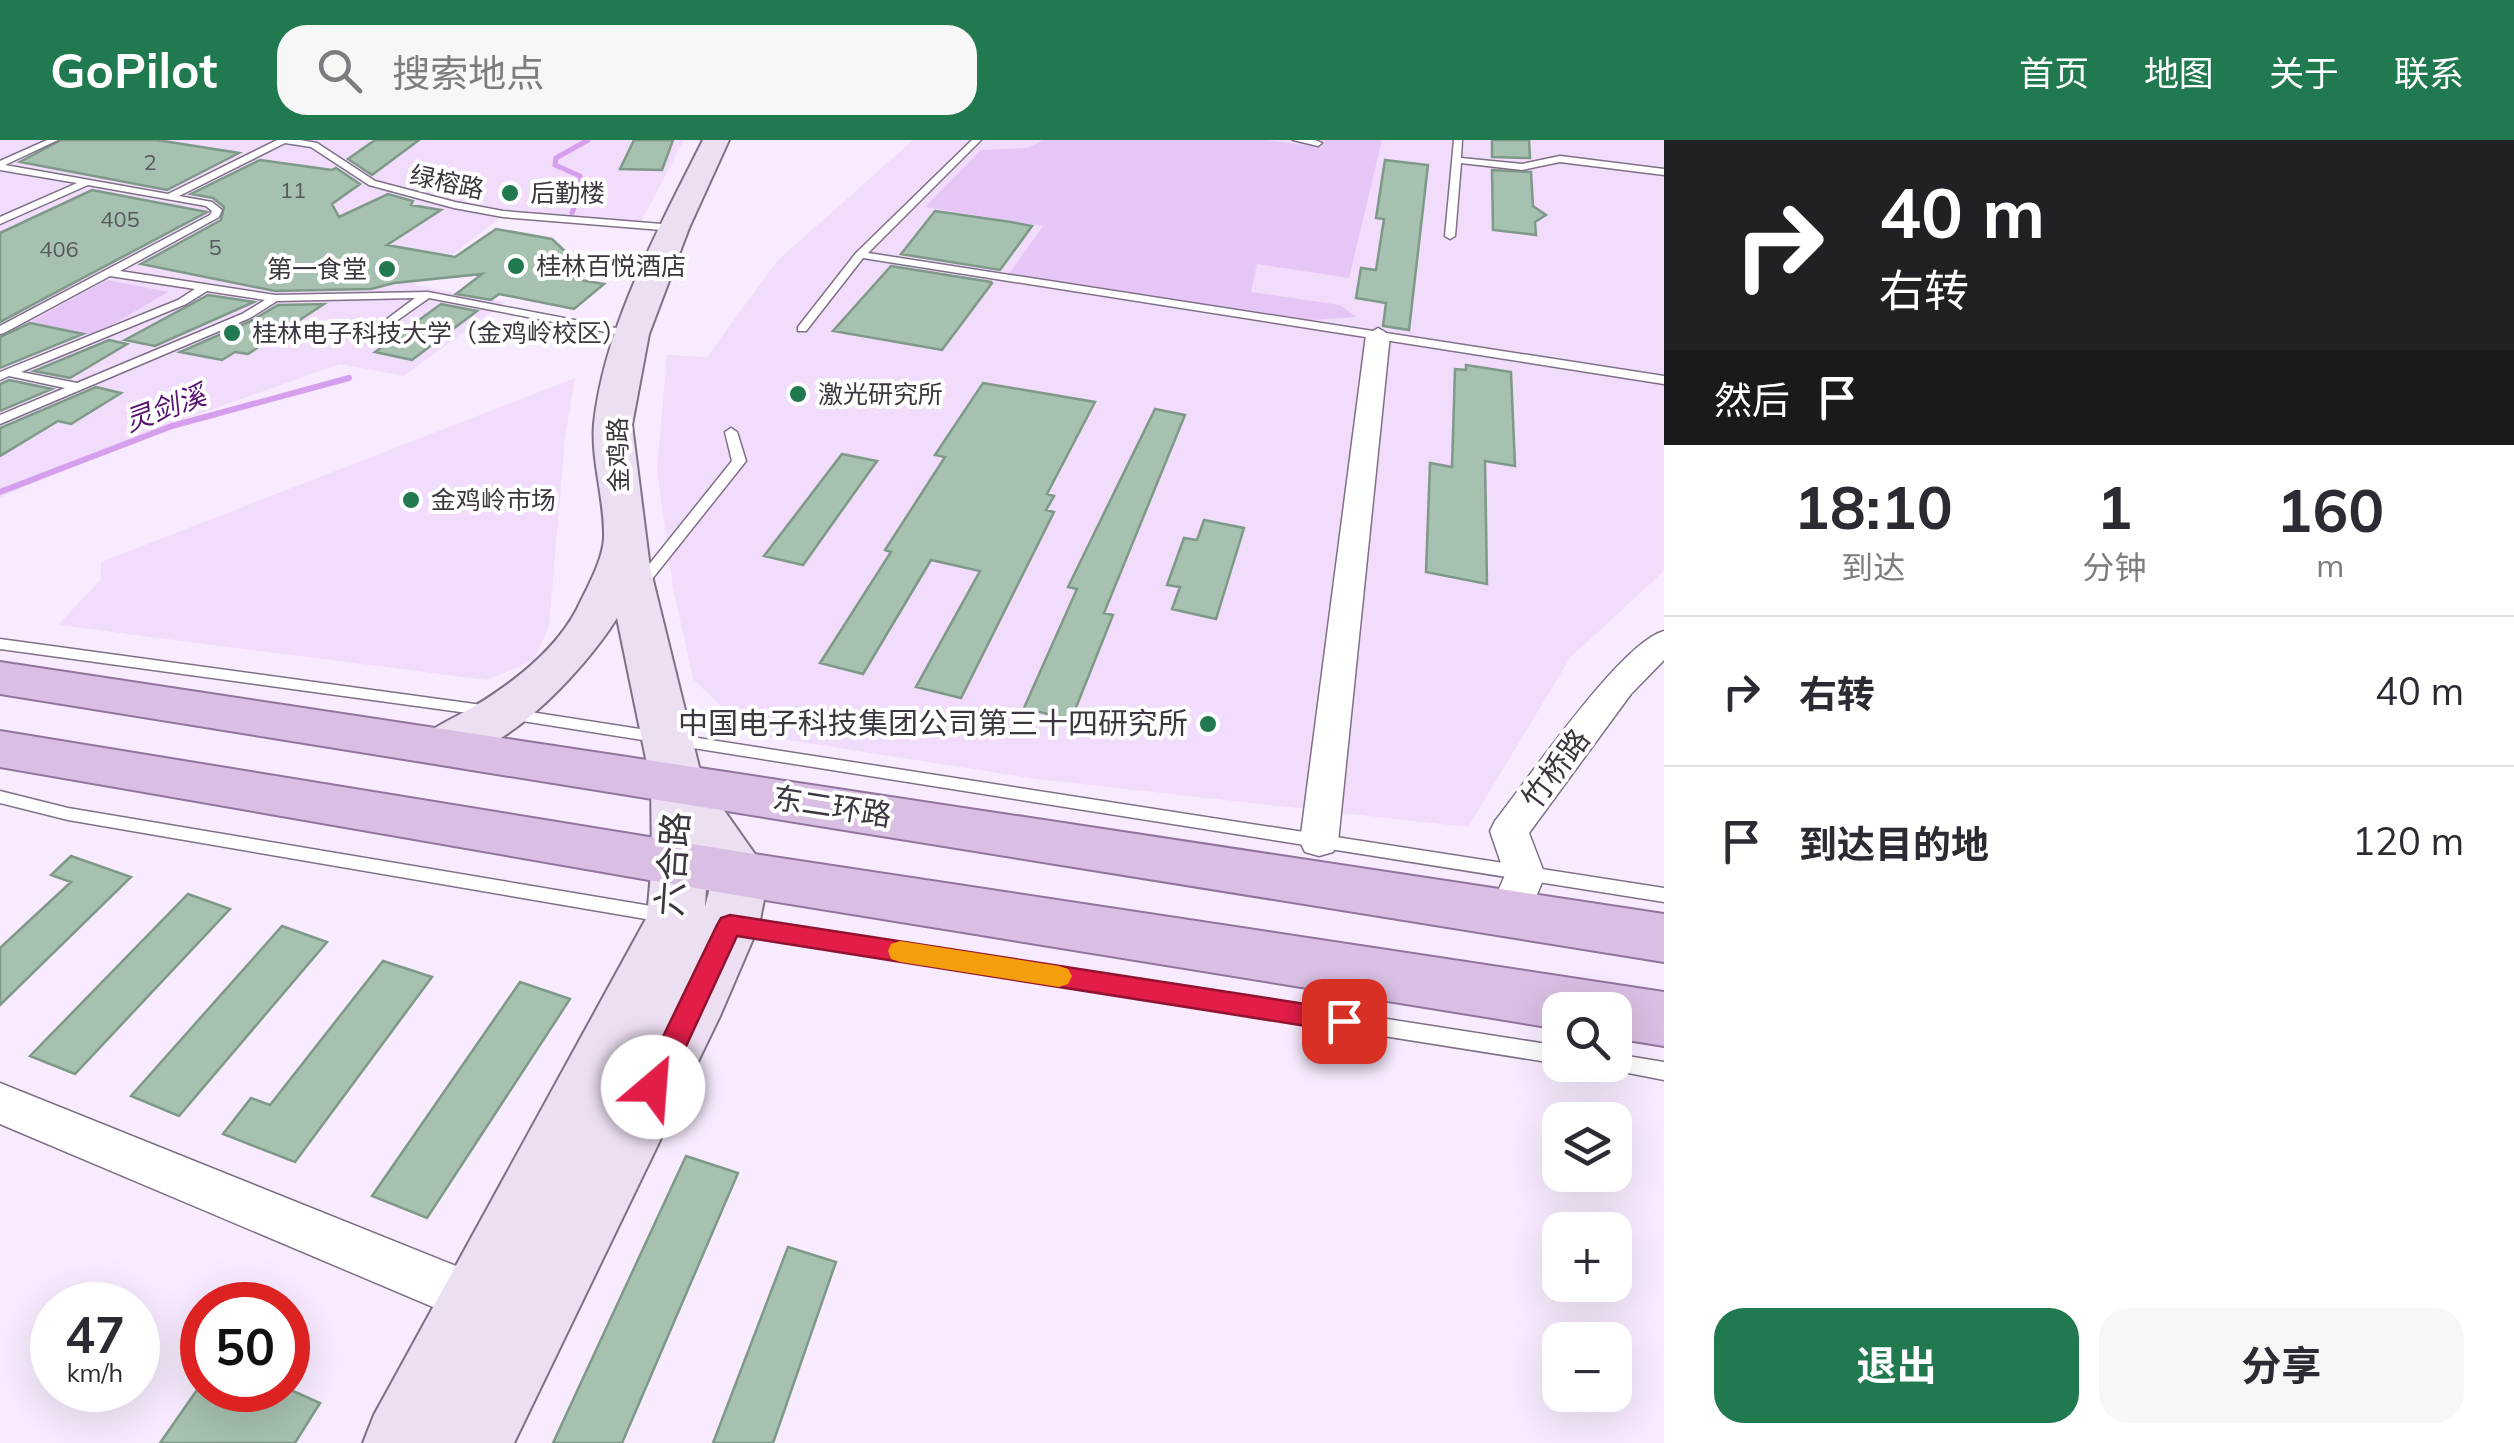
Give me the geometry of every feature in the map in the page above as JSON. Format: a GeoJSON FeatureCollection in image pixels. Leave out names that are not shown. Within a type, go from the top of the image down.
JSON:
{"type":"FeatureCollection","features":[{"type":"Feature","properties":{"kind":"main road","name":"金鸡路"},"geometry":{"type":"LineString","coordinates":[[672,762],[624,543],[613,425],[632,334],[674,228],[716,140]]}},
{"type":"Feature","properties":{"kind":"main road"},"geometry":{"type":"LineString","coordinates":[[443,745],[504,713],[549,678],[582,639],[614,579],[624,543]]}},
{"type":"Feature","properties":{"kind":"main road","name":"东二环路"},"geometry":{"type":"LineString","coordinates":[[0,678],[443,745],[672,762],[1517,895],[1664,938]]}},
{"type":"Feature","properties":{"kind":"main road"},"geometry":{"type":"LineString","coordinates":[[0,749],[96,764],[705,903],[1542,1002]]}},
{"type":"Feature","properties":{"kind":"main road","name":"六合路"},"geometry":{"type":"LineString","coordinates":[[472,1443],[689,1016],[705,903],[672,762]]}},
{"type":"Feature","properties":{"kind":"main road"},"geometry":{"type":"LineString","coordinates":[[0,774],[96,764]]}},
{"type":"Feature","properties":{"kind":"main road","name":"六合路"},"geometry":{"type":"LineString","coordinates":[[402,1443],[478,1300],[705,903]]}},
{"type":"Feature","properties":{"kind":"main road"},"geometry":{"type":"LineString","coordinates":[[1632,1014],[1664,1019]]}},
{"type":"Feature","properties":{"kind":"street"},"geometry":{"type":"LineString","coordinates":[[1319,842],[1378,336]]}},
{"type":"Feature","properties":{"kind":"street","name":"竹桥路"},"geometry":{"type":"LineString","coordinates":[[1517,895],[1509,831],[1619,686],[1664,641]]}},
{"type":"Feature","properties":{"kind":"street"},"geometry":{"type":"LineString","coordinates":[[0,1103],[478,1300]]}},
{"type":"Feature","properties":{"kind":"lane"},"geometry":{"type":"LineString","coordinates":[[0,166],[54,140]]}},
{"type":"Feature","properties":{"kind":"lane"},"geometry":{"type":"LineString","coordinates":[[169,197],[284,140]]}},
{"type":"Feature","properties":{"kind":"lane","name":"绿榕路"},"geometry":{"type":"LineString","coordinates":[[284,140],[314,145],[372,183],[438,202],[503,214],[674,228]]}},
{"type":"Feature","properties":{"kind":"lane"},"geometry":{"type":"LineString","coordinates":[[802,329],[860,255],[977,140]]}},
{"type":"Feature","properties":{"kind":"lane"},"geometry":{"type":"LineString","coordinates":[[1297,140],[1318,142]]}},
{"type":"Feature","properties":{"kind":"lane"},"geometry":{"type":"LineString","coordinates":[[1450,236],[1458,140]]}},
{"type":"Feature","properties":{"kind":"lane"},"geometry":{"type":"LineString","coordinates":[[188,200],[300,143]]}},
{"type":"Feature","properties":{"kind":"lane"},"geometry":{"type":"LineString","coordinates":[[1456,160],[1522,167],[1560,159],[1664,172]]}},
{"type":"Feature","properties":{"kind":"lane"},"geometry":{"type":"LineString","coordinates":[[0,166],[188,200],[217,210],[214,217],[0,331]]}},
{"type":"Feature","properties":{"kind":"lane"},"geometry":{"type":"LineString","coordinates":[[0,221],[86,182]]}},
{"type":"Feature","properties":{"kind":"lane"},"geometry":{"type":"LineString","coordinates":[[860,255],[1664,380]]}},
{"type":"Feature","properties":{"kind":"lane"},"geometry":{"type":"LineString","coordinates":[[110,272],[275,298],[428,295],[632,334]]}},
{"type":"Feature","properties":{"kind":"lane"},"geometry":{"type":"LineString","coordinates":[[3,373],[182,302],[204,289]]}},
{"type":"Feature","properties":{"kind":"lane"},"geometry":{"type":"LineString","coordinates":[[374,333],[428,295]]}},
{"type":"Feature","properties":{"kind":"lane"},"geometry":{"type":"LineString","coordinates":[[0,420],[246,316],[275,298]]}},
{"type":"Feature","properties":{"kind":"lane"},"geometry":{"type":"LineString","coordinates":[[3,373],[78,387]]}},
{"type":"Feature","properties":{"kind":"lane"},"geometry":{"type":"LineString","coordinates":[[633,594],[738,461],[731,432]]}},
{"type":"Feature","properties":{"kind":"lane"},"geometry":{"type":"LineString","coordinates":[[0,644],[504,713],[672,762],[1319,842],[1517,895],[1664,896]]}},
{"type":"Feature","properties":{"kind":"lane"},"geometry":{"type":"LineString","coordinates":[[0,798],[68,814],[705,903],[1542,1051]]}},
{"type":"Feature","properties":{"kind":"lane"},"geometry":{"type":"LineString","coordinates":[[1632,1067],[1664,1072]]}},
{"type":"Feature","properties":{"kind":"shaded area","name":"桂林电子科技大学（金鸡岭校区）"},"geometry":{"type":"Polygon","coordinates":[[[0,140],[684,140],[641,222],[510,210],[414,285],[505,302],[404,376],[340,364],[143,434],[0,498],[0,140]]]}},
{"type":"Feature","properties":{"kind":"shaded area","name":"中国电子科技集团公司第三十四研究所"},"geometry":{"type":"Polygon","coordinates":[[[913,140],[1664,140],[1664,571],[1570,658],[1468,827],[1037,779],[749,734],[693,679],[673,588],[657,469],[667,355],[707,357],[777,261],[913,140]]]}},
{"type":"Feature","properties":{"kind":"shaded area"},"geometry":{"type":"Polygon","coordinates":[[[1043,140],[1265,140],[1322,147],[1325,140],[1382,140],[1349,278],[1257,264],[1251,292],[1340,305],[1357,317],[1313,320],[1008,275],[1043,226],[925,207],[981,150],[1027,148],[1043,140]]]}},
{"type":"Feature","properties":{"kind":"shaded area"},"geometry":{"type":"Polygon","coordinates":[[[107,280],[168,292],[93,336],[30,322],[107,280]]]}},
{"type":"Feature","properties":{"kind":"shaded area","name":"金鸡岭市场"},"geometry":{"type":"Polygon","coordinates":[[[575,378],[565,438],[549,627],[534,660],[487,680],[58,625],[101,579],[101,562],[575,378]]]}},
{"type":"Feature","properties":{"kind":"building"},"geometry":{"type":"Polygon","coordinates":[[[61,140],[157,140],[239,153],[167,190],[20,162],[61,140]]]}},
{"type":"Feature","properties":{"kind":"building"},"geometry":{"type":"Polygon","coordinates":[[[375,140],[419,140],[372,175],[348,159],[375,140]]]}},
{"type":"Feature","properties":{"kind":"building"},"geometry":{"type":"Polygon","coordinates":[[[634,140],[673,140],[662,170],[620,169],[634,140]]]}},
{"type":"Feature","properties":{"kind":"building"},"geometry":{"type":"Polygon","coordinates":[[[1492,140],[1529,140],[1530,158],[1492,157],[1492,140]]]}},
{"type":"Feature","properties":{"kind":"building"},"geometry":{"type":"Polygon","coordinates":[[[260,160],[336,168],[360,184],[332,204],[339,217],[388,194],[413,201],[411,205],[441,210],[387,245],[455,257],[496,229],[552,239],[570,256],[575,279],[604,284],[574,309],[499,294],[491,300],[456,294],[482,274],[371,289],[275,291],[141,264],[221,220],[224,207],[213,198],[191,194],[260,160]]]}},
{"type":"Feature","properties":{"kind":"building"},"geometry":{"type":"Polygon","coordinates":[[[1385,160],[1428,165],[1409,330],[1383,326],[1386,303],[1356,298],[1361,268],[1376,270],[1384,219],[1376,218],[1385,160]]]}},
{"type":"Feature","properties":{"kind":"building"},"geometry":{"type":"Polygon","coordinates":[[[1492,170],[1531,172],[1533,206],[1546,215],[1535,222],[1536,235],[1493,230],[1492,170]]]}},
{"type":"Feature","properties":{"kind":"building"},"geometry":{"type":"Polygon","coordinates":[[[92,190],[207,212],[0,322],[0,233],[92,190]]]}},
{"type":"Feature","properties":{"kind":"building"},"geometry":{"type":"Polygon","coordinates":[[[935,211],[1032,226],[1000,270],[901,254],[935,211]]]}},
{"type":"Feature","properties":{"kind":"building"},"geometry":{"type":"Polygon","coordinates":[[[891,266],[992,283],[942,350],[833,331],[891,266]]]}},
{"type":"Feature","properties":{"kind":"building"},"geometry":{"type":"Polygon","coordinates":[[[208,295],[254,302],[155,346],[125,340],[208,295]]]}},
{"type":"Feature","properties":{"kind":"building"},"geometry":{"type":"Polygon","coordinates":[[[324,304],[248,354],[235,352],[222,360],[180,352],[278,305],[324,304]]]}},
{"type":"Feature","properties":{"kind":"building"},"geometry":{"type":"Polygon","coordinates":[[[441,304],[477,311],[412,360],[375,352],[441,304]]]}},
{"type":"Feature","properties":{"kind":"building"},"geometry":{"type":"Polygon","coordinates":[[[30,323],[83,334],[0,368],[0,337],[30,323]]]}},
{"type":"Feature","properties":{"kind":"building"},"geometry":{"type":"Polygon","coordinates":[[[109,340],[127,344],[70,378],[34,371],[109,340]]]}},
{"type":"Feature","properties":{"kind":"building"},"geometry":{"type":"Polygon","coordinates":[[[1466,365],[1511,372],[1515,466],[1485,461],[1487,584],[1426,572],[1430,463],[1452,467],[1455,369],[1466,370],[1466,365]]]}},
{"type":"Feature","properties":{"kind":"building"},"geometry":{"type":"Polygon","coordinates":[[[9,380],[52,389],[0,411],[0,384],[9,380]]]}},
{"type":"Feature","properties":{"kind":"building"},"geometry":{"type":"Polygon","coordinates":[[[983,383],[1095,402],[1047,494],[1054,496],[1046,510],[1054,512],[961,698],[916,687],[980,571],[931,560],[863,674],[820,663],[891,552],[885,550],[945,457],[935,455],[983,383]]]}},
{"type":"Feature","properties":{"kind":"building"},"geometry":{"type":"Polygon","coordinates":[[[96,387],[121,393],[71,424],[58,421],[0,456],[0,428],[96,387]]]}},
{"type":"Feature","properties":{"kind":"building"},"geometry":{"type":"Polygon","coordinates":[[[1155,409],[1185,415],[1104,613],[1113,615],[1071,720],[1024,708],[1077,589],[1068,587],[1155,409]]]}},
{"type":"Feature","properties":{"kind":"building"},"geometry":{"type":"Polygon","coordinates":[[[842,454],[877,461],[803,565],[764,556],[842,454]]]}},
{"type":"Feature","properties":{"kind":"building"},"geometry":{"type":"Polygon","coordinates":[[[1204,520],[1244,528],[1216,619],[1172,609],[1180,587],[1167,585],[1184,538],[1197,540],[1204,520]]]}},
{"type":"Feature","properties":{"kind":"building"},"geometry":{"type":"Polygon","coordinates":[[[71,856],[131,877],[0,1005],[0,948],[71,882],[51,875],[71,856]]]}},
{"type":"Feature","properties":{"kind":"building"},"geometry":{"type":"Polygon","coordinates":[[[188,894],[230,909],[75,1074],[30,1056],[188,894]]]}},
{"type":"Feature","properties":{"kind":"building"},"geometry":{"type":"Polygon","coordinates":[[[282,926],[327,942],[179,1116],[131,1096],[282,926]]]}},
{"type":"Feature","properties":{"kind":"building"},"geometry":{"type":"Polygon","coordinates":[[[383,961],[432,977],[295,1162],[223,1134],[251,1098],[270,1105],[383,961]]]}},
{"type":"Feature","properties":{"kind":"building"},"geometry":{"type":"Polygon","coordinates":[[[520,982],[570,999],[427,1218],[372,1196],[520,982]]]}},
{"type":"Feature","properties":{"kind":"building"},"geometry":{"type":"Polygon","coordinates":[[[686,1156],[738,1173],[622,1443],[553,1443],[686,1156]]]}},
{"type":"Feature","properties":{"kind":"building"},"geometry":{"type":"Polygon","coordinates":[[[788,1247],[836,1262],[773,1443],[713,1443],[788,1247]]]}},
{"type":"Feature","properties":{"kind":"building"},"geometry":{"type":"Polygon","coordinates":[[[310,1399],[320,1403],[295,1443],[160,1443],[182,1412],[310,1412],[310,1399]]]}},
{"type":"Feature","properties":{"kind":"waterway","name":"灵剑溪"},"geometry":{"type":"LineString","coordinates":[[572,213],[582,187],[580,176],[555,165],[556,158],[588,140]]}},
{"type":"Feature","properties":{"kind":"waterway","name":"灵剑溪"},"geometry":{"type":"LineString","coordinates":[[0,492],[172,426],[349,378]]}},
{"type":"Feature","properties":{"kind":"slow traffic"},"geometry":{"type":"LineString","coordinates":[[900,951],[1059,976]]}},
{"type":"Feature","properties":{"kind":"place","name":"后勤楼"},"geometry":{"type":"Point","coordinates":[510,193]}},
{"type":"Feature","properties":{"kind":"place","name":"桂林百悦酒店"},"geometry":{"type":"Point","coordinates":[516,266]}},
{"type":"Feature","properties":{"kind":"place","name":"第一食堂"},"geometry":{"type":"Point","coordinates":[387,269]}},
{"type":"Feature","properties":{"kind":"place","name":"桂林电子科技大学（金鸡岭校区）"},"geometry":{"type":"Point","coordinates":[232,333]}},
{"type":"Feature","properties":{"kind":"place","name":"激光研究所"},"geometry":{"type":"Point","coordinates":[798,394]}},
{"type":"Feature","properties":{"kind":"place","name":"金鸡岭市场"},"geometry":{"type":"Point","coordinates":[411,500]}},
{"type":"Feature","properties":{"kind":"place","name":"中国电子科技集团公司第三十四研究所"},"geometry":{"type":"Point","coordinates":[1208,724]}},
{"type":"Feature","properties":{"kind":"route"},"geometry":{"type":"LineString","coordinates":[[653,1087],[730,925],[1344,1021]]}}]}
